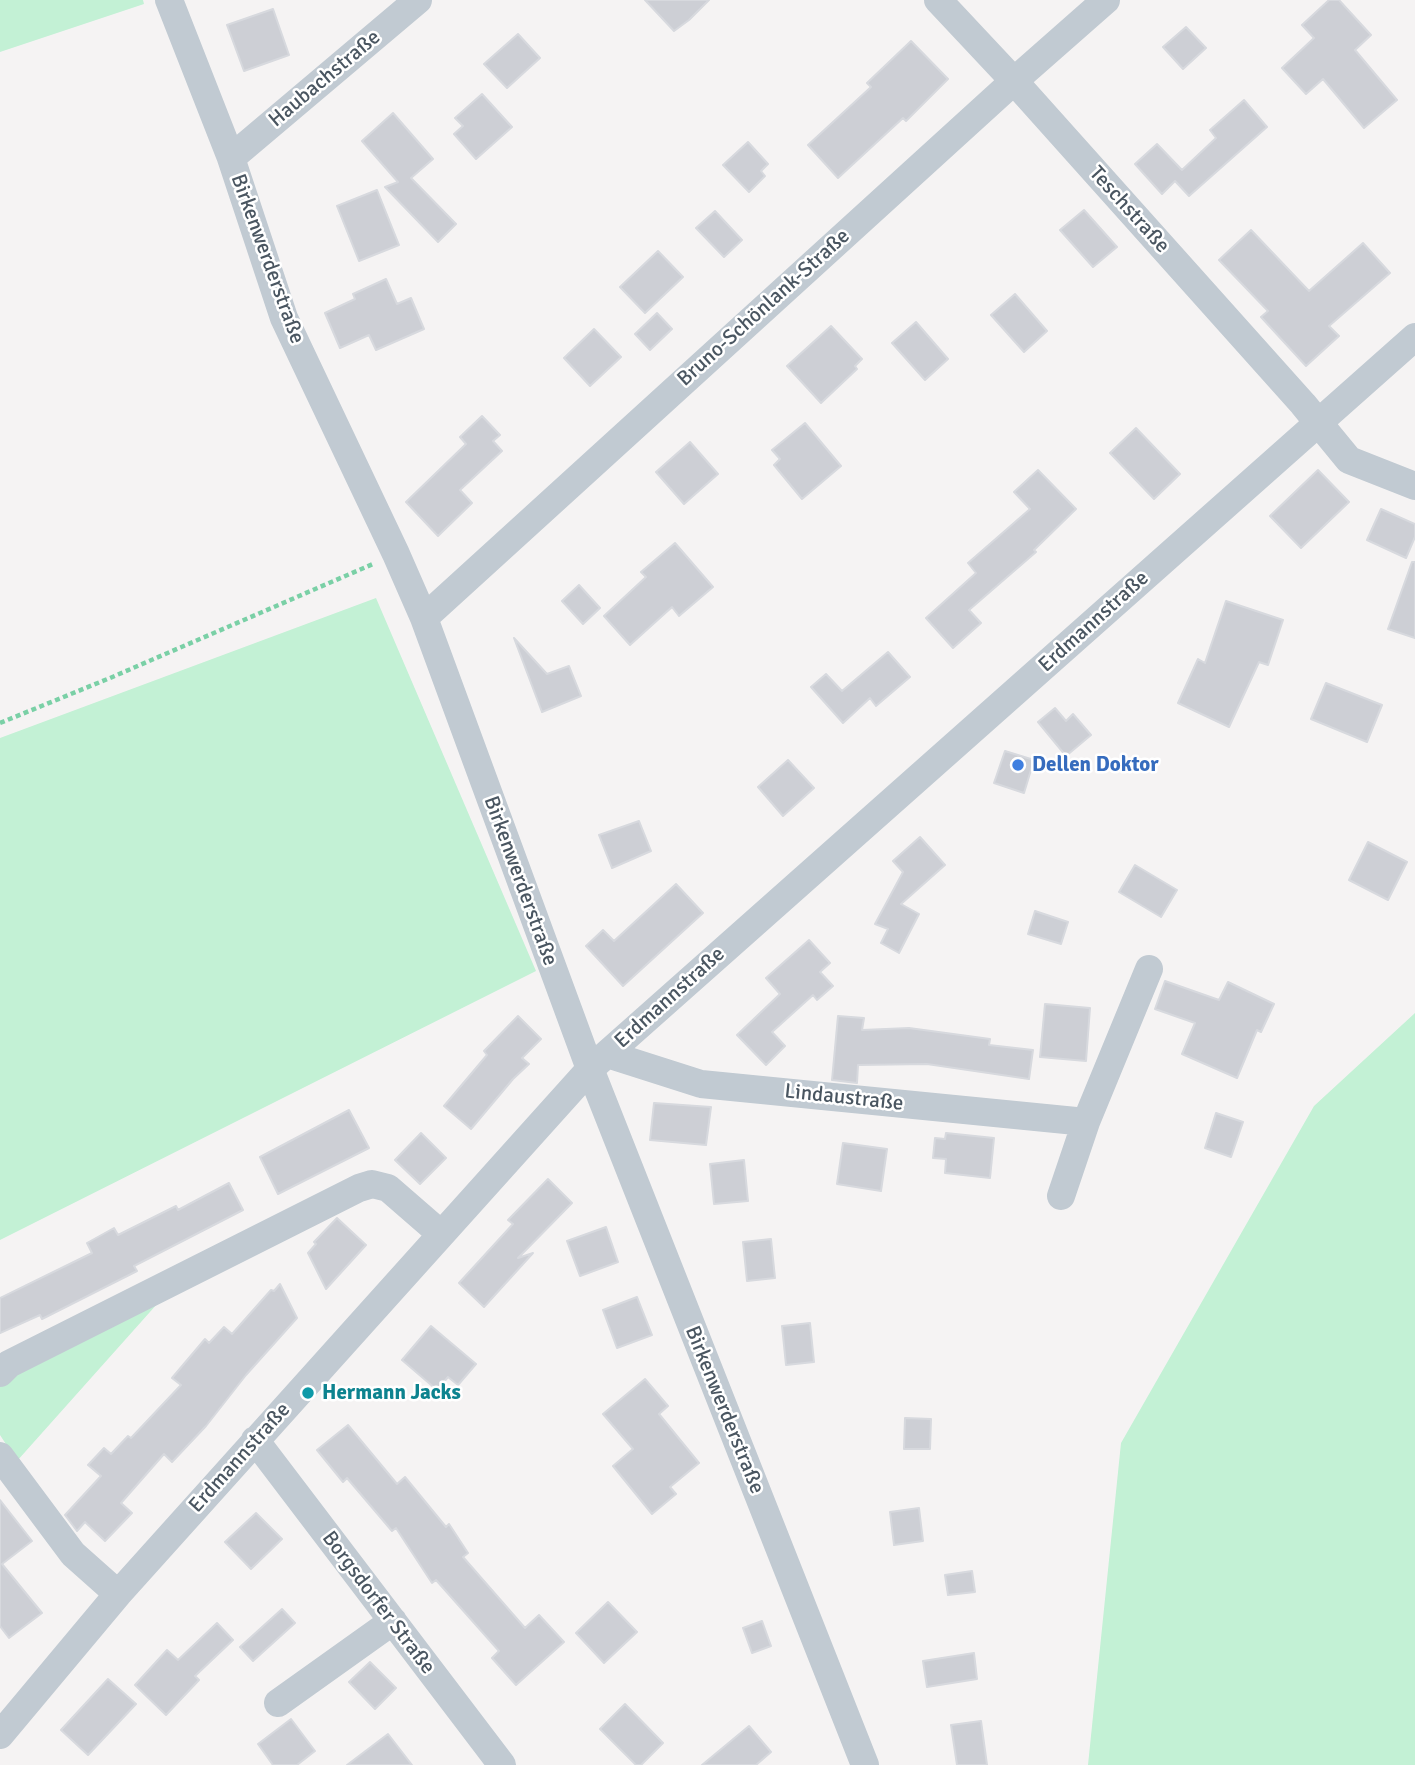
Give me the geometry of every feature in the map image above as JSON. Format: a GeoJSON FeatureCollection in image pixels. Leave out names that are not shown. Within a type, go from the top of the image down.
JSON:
{"type":"FeatureCollection","features":[{"type":"Feature","properties":{"kind":"street","name":"Birkenwerderstraße"},"geometry":{"type":"LineString","coordinates":[[169,0],[231,158],[284,318],[424,618],[598,1062],[865,1765]]}},
{"type":"Feature","properties":{"kind":"street","name":"Haubachstraße"},"geometry":{"type":"LineString","coordinates":[[231,158],[418,0]]}},
{"type":"Feature","properties":{"kind":"street","name":"Teschstraße"},"geometry":{"type":"LineString","coordinates":[[938,0],[1014,81],[1349,460],[1415,486]]}},
{"type":"Feature","properties":{"kind":"street","name":"Bruno-Schönlank-Straße"},"geometry":{"type":"LineString","coordinates":[[424,618],[1106,0]]}},
{"type":"Feature","properties":{"kind":"street","name":"Erdmannstraße"},"geometry":{"type":"LineString","coordinates":[[0,1735],[117,1594],[598,1062],[1415,337]]}},
{"type":"Feature","properties":{"kind":"street"},"geometry":{"type":"LineString","coordinates":[[1060,1196],[1086,1122],[1149,969]]}},
{"type":"Feature","properties":{"kind":"street","name":"Lindaustraße"},"geometry":{"type":"LineString","coordinates":[[598,1062],[701,1084],[1086,1122]]}},
{"type":"Feature","properties":{"kind":"street"},"geometry":{"type":"LineString","coordinates":[[0,1373],[9,1364],[359,1188],[372,1184],[388,1188],[441,1234]]}},
{"type":"Feature","properties":{"kind":"street","name":"Borgsdorfer Straße"},"geometry":{"type":"LineString","coordinates":[[255,1440],[502,1765]]}},
{"type":"Feature","properties":{"kind":"street"},"geometry":{"type":"LineString","coordinates":[[0,1455],[73,1554],[117,1594]]}},
{"type":"Feature","properties":{"kind":"street"},"geometry":{"type":"LineString","coordinates":[[278,1703],[393,1621]]}},
{"type":"Feature","properties":{"kind":"path"},"geometry":{"type":"LineString","coordinates":[[0,723],[396,554]]}},
{"type":"Feature","properties":{"kind":"green space"},"geometry":{"type":"Polygon","coordinates":[[[0,0],[143,0],[144,4],[0,52],[0,0]]]}},
{"type":"Feature","properties":{"kind":"green space"},"geometry":{"type":"Polygon","coordinates":[[[376,598],[536,971],[0,1240],[0,738],[376,598]]]}},
{"type":"Feature","properties":{"kind":"green space"},"geometry":{"type":"Polygon","coordinates":[[[1415,1013],[1415,1765],[1088,1765],[1121,1443],[1314,1106],[1415,1013]]]}},
{"type":"Feature","properties":{"kind":"green space"},"geometry":{"type":"Polygon","coordinates":[[[166,1294],[17,1461],[0,1435],[0,1386],[14,1372],[166,1294]]]}},
{"type":"Feature","properties":{"kind":"building"},"geometry":{"type":"Polygon","coordinates":[[[645,0],[709,0],[674,31],[645,0]]]}},
{"type":"Feature","properties":{"kind":"building"},"geometry":{"type":"Polygon","coordinates":[[[1329,0],[1339,0],[1371,35],[1355,50],[1397,100],[1364,128],[1323,79],[1306,94],[1282,68],[1314,38],[1302,25],[1329,0]]]}},
{"type":"Feature","properties":{"kind":"building"},"geometry":{"type":"Polygon","coordinates":[[[273,9],[289,55],[244,71],[227,25],[273,9]]]}},
{"type":"Feature","properties":{"kind":"building"},"geometry":{"type":"Polygon","coordinates":[[[1186,27],[1206,48],[1183,69],[1163,47],[1186,27]]]}},
{"type":"Feature","properties":{"kind":"building"},"geometry":{"type":"Polygon","coordinates":[[[518,34],[540,58],[507,88],[484,64],[518,34]]]}},
{"type":"Feature","properties":{"kind":"building"},"geometry":{"type":"Polygon","coordinates":[[[911,41],[948,79],[906,121],[903,118],[838,178],[808,145],[871,87],[867,83],[911,41]]]}},
{"type":"Feature","properties":{"kind":"building"},"geometry":{"type":"Polygon","coordinates":[[[482,94],[512,127],[476,159],[454,134],[463,126],[455,118],[482,94]]]}},
{"type":"Feature","properties":{"kind":"building"},"geometry":{"type":"Polygon","coordinates":[[[1244,100],[1267,127],[1189,196],[1175,181],[1162,194],[1135,164],[1157,144],[1182,170],[1216,138],[1210,130],[1244,100]]]}},
{"type":"Feature","properties":{"kind":"building"},"geometry":{"type":"Polygon","coordinates":[[[393,113],[433,159],[411,178],[456,224],[438,242],[385,187],[398,182],[362,141],[393,113]]]}},
{"type":"Feature","properties":{"kind":"building"},"geometry":{"type":"Polygon","coordinates":[[[748,142],[768,164],[761,171],[765,176],[749,192],[723,165],[748,142]]]}},
{"type":"Feature","properties":{"kind":"building"},"geometry":{"type":"Polygon","coordinates":[[[377,190],[399,245],[359,261],[337,206],[377,190]]]}},
{"type":"Feature","properties":{"kind":"building"},"geometry":{"type":"Polygon","coordinates":[[[1084,210],[1117,247],[1093,267],[1060,230],[1084,210]]]}},
{"type":"Feature","properties":{"kind":"building"},"geometry":{"type":"Polygon","coordinates":[[[715,211],[742,240],[724,257],[696,228],[715,211]]]}},
{"type":"Feature","properties":{"kind":"building"},"geometry":{"type":"Polygon","coordinates":[[[1251,230],[1309,291],[1363,243],[1390,273],[1329,326],[1339,336],[1306,366],[1261,317],[1268,311],[1219,260],[1251,230]]]}},
{"type":"Feature","properties":{"kind":"building"},"geometry":{"type":"Polygon","coordinates":[[[658,251],[683,277],[645,313],[620,287],[658,251]]]}},
{"type":"Feature","properties":{"kind":"building"},"geometry":{"type":"Polygon","coordinates":[[[386,279],[397,304],[411,298],[424,329],[376,350],[369,335],[340,348],[325,313],[355,299],[353,294],[386,279]]]}},
{"type":"Feature","properties":{"kind":"building"},"geometry":{"type":"Polygon","coordinates":[[[1015,294],[1047,331],[1024,352],[991,315],[1015,294]]]}},
{"type":"Feature","properties":{"kind":"building"},"geometry":{"type":"Polygon","coordinates":[[[657,313],[672,329],[650,350],[635,334],[657,313]]]}},
{"type":"Feature","properties":{"kind":"building"},"geometry":{"type":"Polygon","coordinates":[[[916,322],[948,359],[925,380],[892,343],[916,322]]]}},
{"type":"Feature","properties":{"kind":"building"},"geometry":{"type":"Polygon","coordinates":[[[831,326],[862,359],[855,366],[857,369],[821,403],[787,366],[831,326]]]}},
{"type":"Feature","properties":{"kind":"building"},"geometry":{"type":"Polygon","coordinates":[[[594,329],[621,357],[590,386],[564,358],[594,329]]]}},
{"type":"Feature","properties":{"kind":"building"},"geometry":{"type":"Polygon","coordinates":[[[482,416],[500,435],[493,441],[502,451],[460,490],[472,503],[438,536],[406,502],[466,444],[460,437],[482,416]]]}},
{"type":"Feature","properties":{"kind":"building"},"geometry":{"type":"Polygon","coordinates":[[[805,423],[841,466],[802,499],[774,465],[780,459],[772,450],[805,423]]]}},
{"type":"Feature","properties":{"kind":"building"},"geometry":{"type":"Polygon","coordinates":[[[1136,428],[1180,474],[1154,499],[1110,453],[1136,428]]]}},
{"type":"Feature","properties":{"kind":"building"},"geometry":{"type":"Polygon","coordinates":[[[690,442],[718,474],[684,504],[656,472],[690,442]]]}},
{"type":"Feature","properties":{"kind":"building"},"geometry":{"type":"Polygon","coordinates":[[[1038,470],[1076,509],[1034,550],[1036,552],[969,610],[981,623],[953,648],[926,618],[976,573],[968,563],[1030,509],[1014,492],[1038,470]]]}},
{"type":"Feature","properties":{"kind":"building"},"geometry":{"type":"Polygon","coordinates":[[[1318,470],[1349,502],[1301,548],[1270,516],[1318,470]]]}},
{"type":"Feature","properties":{"kind":"building"},"geometry":{"type":"Polygon","coordinates":[[[1381,509],[1415,524],[1415,537],[1406,558],[1367,540],[1381,509]]]}},
{"type":"Feature","properties":{"kind":"building"},"geometry":{"type":"Polygon","coordinates":[[[675,543],[713,587],[679,616],[672,607],[630,645],[604,616],[646,577],[641,572],[675,543]]]}},
{"type":"Feature","properties":{"kind":"building"},"geometry":{"type":"Polygon","coordinates":[[[1412,562],[1415,562],[1415,638],[1388,629],[1412,562]]]}},
{"type":"Feature","properties":{"kind":"building"},"geometry":{"type":"Polygon","coordinates":[[[579,585],[600,608],[583,624],[562,601],[579,585]]]}},
{"type":"Feature","properties":{"kind":"building"},"geometry":{"type":"Polygon","coordinates":[[[1226,601],[1283,620],[1268,665],[1259,662],[1229,727],[1178,703],[1198,659],[1205,663],[1226,601]]]}},
{"type":"Feature","properties":{"kind":"building"},"geometry":{"type":"Polygon","coordinates":[[[514,638],[547,674],[569,666],[581,696],[542,712],[514,638]]]}},
{"type":"Feature","properties":{"kind":"building"},"geometry":{"type":"Polygon","coordinates":[[[888,652],[910,677],[876,706],[870,698],[843,723],[811,687],[826,674],[842,691],[888,652]]]}},
{"type":"Feature","properties":{"kind":"building"},"geometry":{"type":"Polygon","coordinates":[[[1326,683],[1382,705],[1367,742],[1311,719],[1326,683]]]}},
{"type":"Feature","properties":{"kind":"building"},"geometry":{"type":"Polygon","coordinates":[[[1055,708],[1066,721],[1073,714],[1091,735],[1066,756],[1038,722],[1055,708]]]}},
{"type":"Feature","properties":{"kind":"building"},"geometry":{"type":"Polygon","coordinates":[[[1005,751],[1034,760],[1024,793],[994,783],[1005,751]]]}},
{"type":"Feature","properties":{"kind":"building"},"geometry":{"type":"Polygon","coordinates":[[[788,760],[814,788],[783,816],[758,787],[788,760]]]}},
{"type":"Feature","properties":{"kind":"building"},"geometry":{"type":"Polygon","coordinates":[[[639,821],[651,851],[612,868],[599,835],[639,821]]]}},
{"type":"Feature","properties":{"kind":"building"},"geometry":{"type":"Polygon","coordinates":[[[920,837],[945,865],[901,904],[919,914],[899,953],[881,943],[888,929],[875,924],[903,872],[893,861],[920,837]]]}},
{"type":"Feature","properties":{"kind":"building"},"geometry":{"type":"Polygon","coordinates":[[[1368,842],[1407,862],[1388,900],[1349,880],[1368,842]]]}},
{"type":"Feature","properties":{"kind":"building"},"geometry":{"type":"Polygon","coordinates":[[[1135,865],[1177,890],[1161,917],[1119,892],[1135,865]]]}},
{"type":"Feature","properties":{"kind":"building"},"geometry":{"type":"Polygon","coordinates":[[[676,884],[703,913],[623,986],[586,946],[603,930],[614,941],[676,884]]]}},
{"type":"Feature","properties":{"kind":"building"},"geometry":{"type":"Polygon","coordinates":[[[1035,911],[1068,922],[1061,944],[1028,934],[1035,911]]]}},
{"type":"Feature","properties":{"kind":"building"},"geometry":{"type":"Polygon","coordinates":[[[809,940],[830,963],[820,972],[833,986],[817,1000],[813,995],[772,1032],[785,1046],[766,1065],[737,1035],[780,994],[766,978],[809,940]]]}},
{"type":"Feature","properties":{"kind":"building"},"geometry":{"type":"Polygon","coordinates":[[[1165,981],[1219,1000],[1228,982],[1274,1004],[1261,1032],[1257,1030],[1237,1078],[1182,1054],[1195,1023],[1155,1009],[1165,981]]]}},
{"type":"Feature","properties":{"kind":"building"},"geometry":{"type":"Polygon","coordinates":[[[1045,1004],[1090,1008],[1086,1061],[1040,1057],[1045,1004]]]}},
{"type":"Feature","properties":{"kind":"building"},"geometry":{"type":"Polygon","coordinates":[[[518,1016],[541,1039],[522,1058],[529,1064],[471,1129],[444,1106],[487,1055],[484,1051],[518,1016]]]}},
{"type":"Feature","properties":{"kind":"building"},"geometry":{"type":"Polygon","coordinates":[[[838,1016],[864,1018],[862,1030],[909,1028],[990,1039],[989,1045],[1033,1050],[1029,1079],[927,1064],[858,1065],[857,1083],[832,1080],[838,1016]]]}},
{"type":"Feature","properties":{"kind":"building"},"geometry":{"type":"Polygon","coordinates":[[[654,1103],[711,1107],[706,1145],[650,1140],[654,1103]]]}},
{"type":"Feature","properties":{"kind":"building"},"geometry":{"type":"Polygon","coordinates":[[[349,1110],[369,1148],[278,1194],[260,1157],[349,1110]]]}},
{"type":"Feature","properties":{"kind":"building"},"geometry":{"type":"Polygon","coordinates":[[[1216,1113],[1243,1122],[1231,1157],[1205,1148],[1216,1113]]]}},
{"type":"Feature","properties":{"kind":"building"},"geometry":{"type":"Polygon","coordinates":[[[421,1133],[446,1158],[420,1184],[395,1160],[421,1133]]]}},
{"type":"Feature","properties":{"kind":"building"},"geometry":{"type":"Polygon","coordinates":[[[946,1133],[994,1138],[990,1178],[945,1173],[946,1159],[933,1158],[935,1138],[945,1139],[946,1133]]]}},
{"type":"Feature","properties":{"kind":"building"},"geometry":{"type":"Polygon","coordinates":[[[843,1143],[887,1149],[881,1191],[837,1184],[843,1143]]]}},
{"type":"Feature","properties":{"kind":"building"},"geometry":{"type":"Polygon","coordinates":[[[744,1160],[748,1201],[714,1204],[710,1164],[744,1160]]]}},
{"type":"Feature","properties":{"kind":"building"},"geometry":{"type":"Polygon","coordinates":[[[548,1179],[572,1203],[518,1258],[533,1253],[484,1307],[459,1283],[513,1224],[508,1220],[548,1179]]]}},
{"type":"Feature","properties":{"kind":"building"},"geometry":{"type":"Polygon","coordinates":[[[229,1183],[243,1210],[134,1266],[137,1271],[42,1319],[40,1315],[0,1333],[0,1298],[92,1253],[87,1243],[114,1228],[118,1235],[176,1206],[178,1210],[229,1183]]]}},
{"type":"Feature","properties":{"kind":"building"},"geometry":{"type":"Polygon","coordinates":[[[337,1218],[366,1245],[326,1289],[308,1253],[316,1244],[314,1242],[337,1218]]]}},
{"type":"Feature","properties":{"kind":"building"},"geometry":{"type":"Polygon","coordinates":[[[606,1227],[618,1262],[580,1276],[567,1241],[606,1227]]]}},
{"type":"Feature","properties":{"kind":"building"},"geometry":{"type":"Polygon","coordinates":[[[771,1239],[775,1278],[747,1281],[743,1242],[771,1239]]]}},
{"type":"Feature","properties":{"kind":"building"},"geometry":{"type":"Polygon","coordinates":[[[280,1284],[297,1318],[172,1462],[164,1454],[121,1503],[132,1513],[105,1541],[85,1522],[77,1531],[65,1515],[101,1476],[88,1465],[104,1448],[111,1454],[128,1436],[131,1438],[181,1385],[172,1378],[205,1339],[209,1343],[224,1327],[232,1334],[271,1290],[274,1291],[280,1284]]]}},
{"type":"Feature","properties":{"kind":"building"},"geometry":{"type":"Polygon","coordinates":[[[637,1297],[652,1335],[617,1348],[603,1310],[637,1297]]]}},
{"type":"Feature","properties":{"kind":"building"},"geometry":{"type":"Polygon","coordinates":[[[810,1323],[814,1362],[786,1365],[782,1326],[810,1323]]]}},
{"type":"Feature","properties":{"kind":"building"},"geometry":{"type":"Polygon","coordinates":[[[431,1326],[476,1364],[458,1385],[448,1377],[437,1390],[402,1360],[431,1326]]]}},
{"type":"Feature","properties":{"kind":"building"},"geometry":{"type":"Polygon","coordinates":[[[645,1379],[668,1406],[659,1414],[699,1463],[670,1487],[676,1494],[652,1514],[613,1466],[633,1449],[603,1414],[645,1379]]]}},
{"type":"Feature","properties":{"kind":"building"},"geometry":{"type":"Polygon","coordinates":[[[905,1418],[931,1419],[930,1449],[904,1449],[905,1418]]]}},
{"type":"Feature","properties":{"kind":"building"},"geometry":{"type":"Polygon","coordinates":[[[348,1425],[397,1484],[405,1477],[446,1527],[449,1524],[468,1553],[463,1557],[525,1628],[539,1615],[564,1642],[516,1685],[492,1658],[499,1651],[436,1580],[432,1583],[396,1528],[392,1531],[347,1478],[343,1482],[317,1450],[348,1425]]]}},
{"type":"Feature","properties":{"kind":"building"},"geometry":{"type":"Polygon","coordinates":[[[0,1500],[32,1541],[2,1564],[42,1613],[9,1638],[0,1626],[0,1500]]]}},
{"type":"Feature","properties":{"kind":"building"},"geometry":{"type":"Polygon","coordinates":[[[919,1508],[923,1541],[894,1545],[890,1512],[919,1508]]]}},
{"type":"Feature","properties":{"kind":"building"},"geometry":{"type":"Polygon","coordinates":[[[256,1513],[282,1539],[251,1569],[225,1542],[256,1513]]]}},
{"type":"Feature","properties":{"kind":"building"},"geometry":{"type":"Polygon","coordinates":[[[972,1571],[975,1592],[948,1595],[945,1575],[972,1571]]]}},
{"type":"Feature","properties":{"kind":"building"},"geometry":{"type":"Polygon","coordinates":[[[608,1602],[637,1632],[604,1663],[576,1633],[608,1602]]]}},
{"type":"Feature","properties":{"kind":"building"},"geometry":{"type":"Polygon","coordinates":[[[282,1609],[295,1623],[253,1661],[240,1647],[282,1609]]]}},
{"type":"Feature","properties":{"kind":"building"},"geometry":{"type":"Polygon","coordinates":[[[762,1621],[771,1646],[752,1653],[743,1628],[762,1621]]]}},
{"type":"Feature","properties":{"kind":"building"},"geometry":{"type":"Polygon","coordinates":[[[217,1623],[233,1640],[195,1676],[199,1680],[166,1715],[135,1685],[167,1650],[178,1660],[217,1623]]]}},
{"type":"Feature","properties":{"kind":"building"},"geometry":{"type":"Polygon","coordinates":[[[974,1653],[977,1679],[927,1687],[923,1661],[974,1653]]]}},
{"type":"Feature","properties":{"kind":"building"},"geometry":{"type":"Polygon","coordinates":[[[370,1662],[396,1688],[375,1709],[349,1682],[370,1662]]]}},
{"type":"Feature","properties":{"kind":"building"},"geometry":{"type":"Polygon","coordinates":[[[108,1679],[136,1704],[88,1755],[61,1730],[108,1679]]]}},
{"type":"Feature","properties":{"kind":"building"},"geometry":{"type":"Polygon","coordinates":[[[625,1704],[663,1743],[641,1765],[636,1765],[600,1729],[625,1704]]]}},
{"type":"Feature","properties":{"kind":"building"},"geometry":{"type":"Polygon","coordinates":[[[291,1719],[315,1751],[297,1765],[273,1765],[258,1744],[291,1719]]]}},
{"type":"Feature","properties":{"kind":"building"},"geometry":{"type":"Polygon","coordinates":[[[981,1721],[987,1765],[957,1765],[951,1725],[981,1721]]]}},
{"type":"Feature","properties":{"kind":"building"},"geometry":{"type":"Polygon","coordinates":[[[749,1726],[771,1752],[756,1765],[702,1765],[749,1726]]]}},
{"type":"Feature","properties":{"kind":"building"},"geometry":{"type":"Polygon","coordinates":[[[388,1734],[412,1765],[347,1765],[388,1734]]]}},
{"type":"Feature","properties":{"kind":"place","name":"Dellen Doktor"},"geometry":{"type":"Point","coordinates":[1018,765]}},
{"type":"Feature","properties":{"kind":"place","name":"Hermann Jacks"},"geometry":{"type":"Point","coordinates":[308,1393]}}]}
